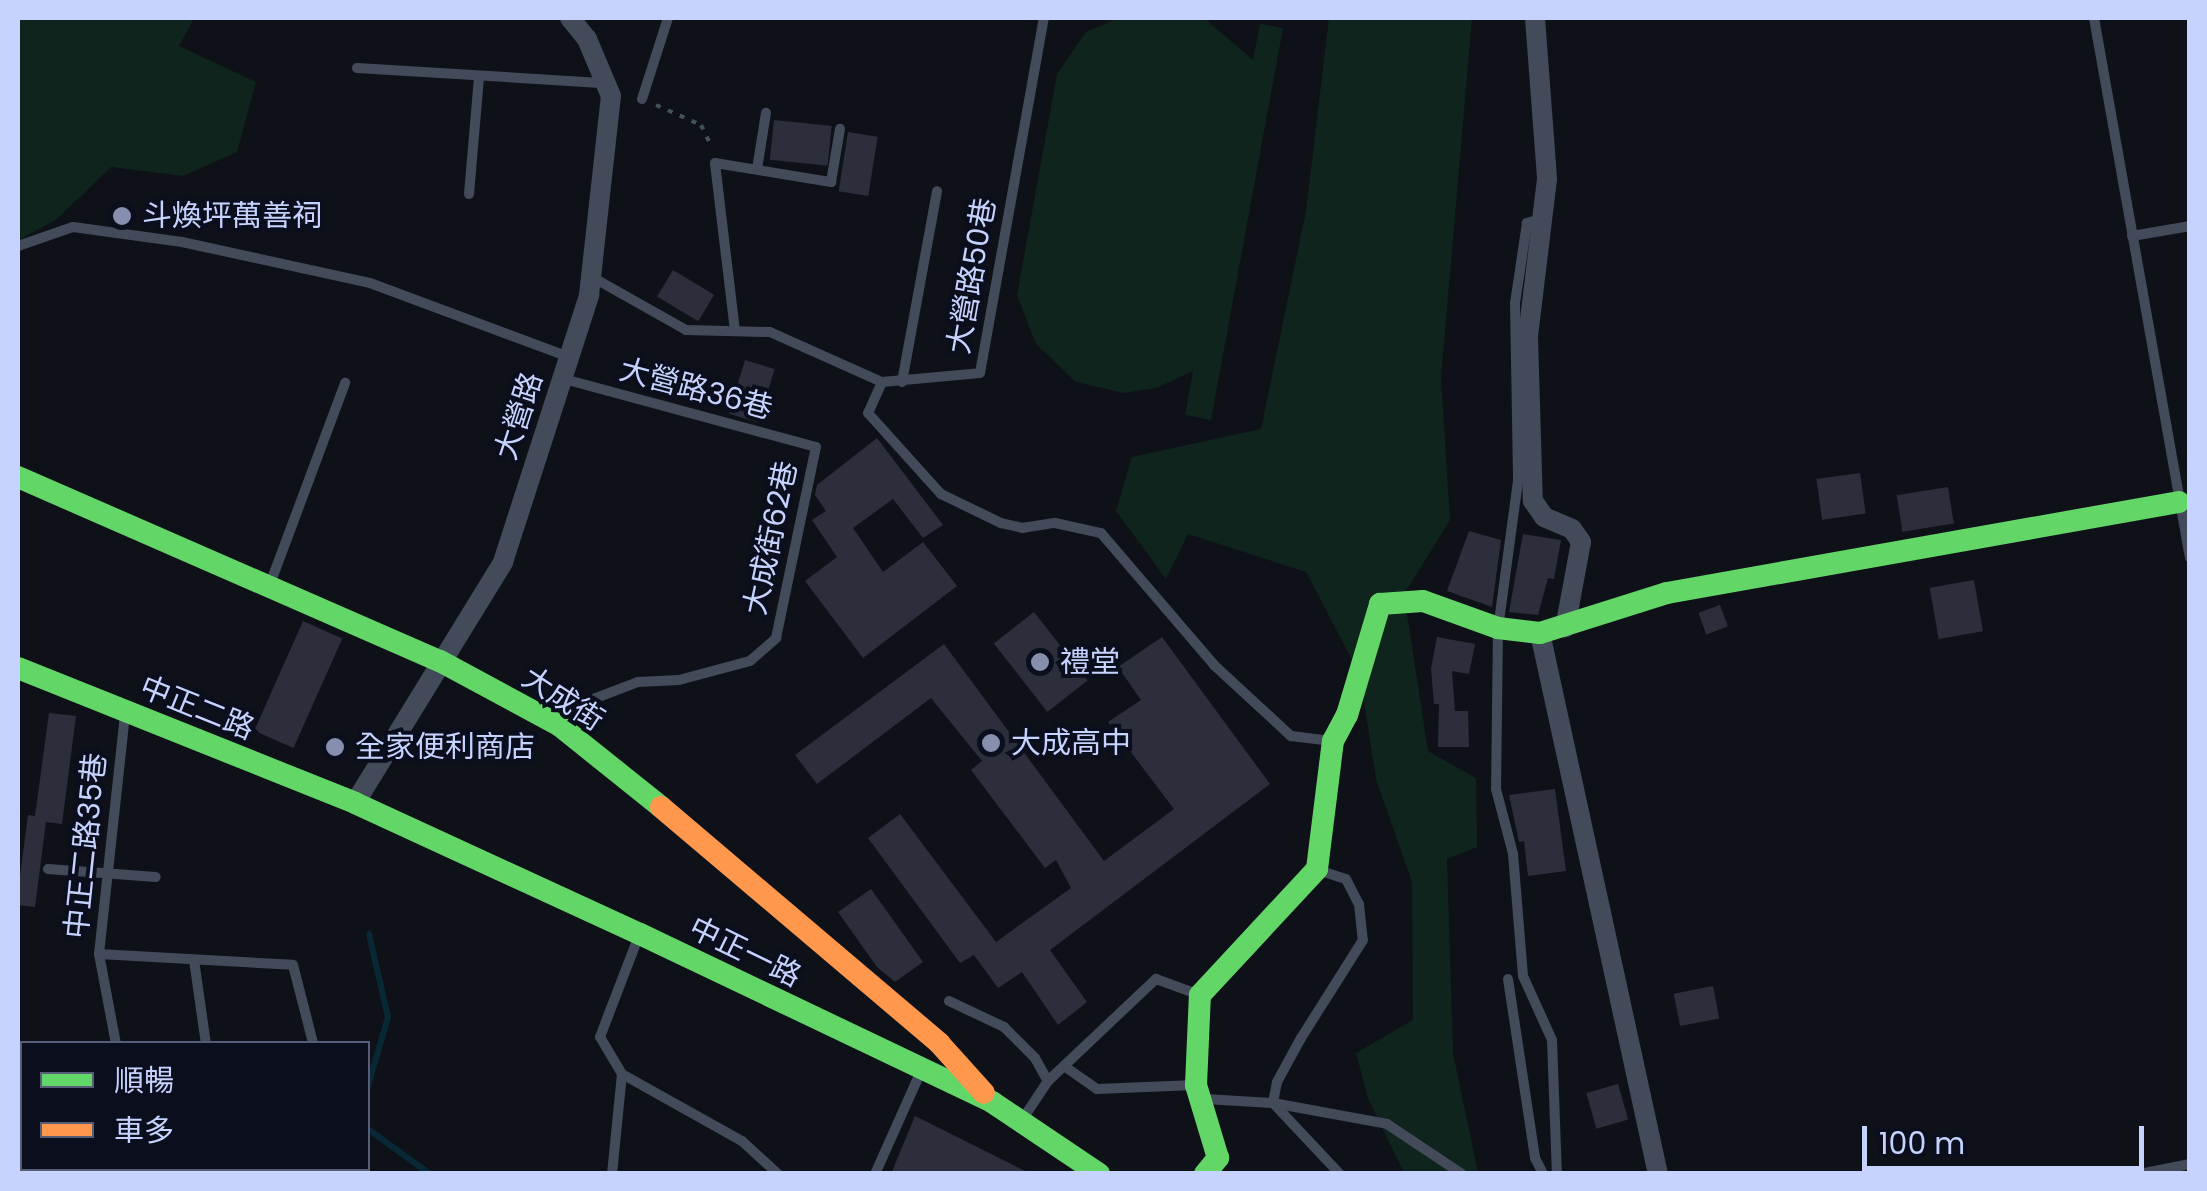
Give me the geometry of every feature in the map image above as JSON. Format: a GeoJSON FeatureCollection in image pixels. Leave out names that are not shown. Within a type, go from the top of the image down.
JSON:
{"type":"FeatureCollection","features":[{"type":"Feature","properties":{"kind":"street","name":"大營路"},"geometry":{"type":"LineString","coordinates":[[354,803],[503,562],[564,379],[592,276],[610,96],[587,39],[570,18]]}},
{"type":"Feature","properties":{"kind":"street"},"geometry":{"type":"LineString","coordinates":[[1535,18],[1547,179],[1528,337],[1534,500],[1544,517],[1572,529],[1581,542],[1565,628]]}},
{"type":"Feature","properties":{"kind":"street","name":"大成街"},"geometry":{"type":"LineString","coordinates":[[18,477],[440,661],[560,726],[737,869],[939,1043],[992,1102]]}},
{"type":"Feature","properties":{"kind":"street"},"geometry":{"type":"LineString","coordinates":[[1205,1174],[1218,1158],[1199,1092],[1200,995],[1317,870],[1333,741],[1347,715],[1380,604],[1422,601],[1498,628],[1540,633],[1667,593],[2180,502]]}},
{"type":"Feature","properties":{"kind":"street"},"geometry":{"type":"LineString","coordinates":[[1540,633],[1658,1174]]}},
{"type":"Feature","properties":{"kind":"street","name":"中正二路"},"geometry":{"type":"LineString","coordinates":[[18,668],[354,803]]}},
{"type":"Feature","properties":{"kind":"street","name":"中正一路"},"geometry":{"type":"LineString","coordinates":[[354,803],[992,1102],[1099,1174]]}},
{"type":"Feature","properties":{"kind":"lane"},"geometry":{"type":"LineString","coordinates":[[642,99],[668,18]]}},
{"type":"Feature","properties":{"kind":"lane","name":"大營路50巷"},"geometry":{"type":"LineString","coordinates":[[592,276],[686,330],[770,332],[882,382],[980,373],[1044,18]]}},
{"type":"Feature","properties":{"kind":"lane"},"geometry":{"type":"LineString","coordinates":[[2094,18],[2190,558]]}},
{"type":"Feature","properties":{"kind":"lane"},"geometry":{"type":"LineString","coordinates":[[357,68],[605,83]]}},
{"type":"Feature","properties":{"kind":"lane"},"geometry":{"type":"LineString","coordinates":[[469,194],[479,78]]}},
{"type":"Feature","properties":{"kind":"lane"},"geometry":{"type":"LineString","coordinates":[[757,169],[766,113]]}},
{"type":"Feature","properties":{"kind":"lane"},"geometry":{"type":"LineString","coordinates":[[735,331],[715,162],[831,182],[840,129]]}},
{"type":"Feature","properties":{"kind":"lane"},"geometry":{"type":"LineString","coordinates":[[902,382],[937,191]]}},
{"type":"Feature","properties":{"kind":"lane"},"geometry":{"type":"LineString","coordinates":[[1542,219],[1527,223],[1516,303],[1517,512],[1498,628],[1496,789],[1513,854],[1524,976],[1552,1040],[1557,1174]]}},
{"type":"Feature","properties":{"kind":"lane"},"geometry":{"type":"LineString","coordinates":[[2132,236],[2190,226]]}},
{"type":"Feature","properties":{"kind":"lane"},"geometry":{"type":"LineString","coordinates":[[18,246],[73,227],[182,242],[370,283],[569,357]]}},
{"type":"Feature","properties":{"kind":"lane","name":"大營路36巷"},"geometry":{"type":"LineString","coordinates":[[564,379],[816,447]]}},
{"type":"Feature","properties":{"kind":"lane"},"geometry":{"type":"LineString","coordinates":[[882,382],[868,413],[941,494],[1001,523],[1022,528],[1055,523],[1101,533],[1214,665],[1292,736],[1333,741]]}},
{"type":"Feature","properties":{"kind":"lane"},"geometry":{"type":"LineString","coordinates":[[269,587],[345,384]]}},
{"type":"Feature","properties":{"kind":"lane","name":"大成街62巷"},"geometry":{"type":"LineString","coordinates":[[560,726],[584,702],[638,682],[678,680],[750,660],[776,638],[816,447]]}},
{"type":"Feature","properties":{"kind":"lane","name":"中正二路35巷"},"geometry":{"type":"LineString","coordinates":[[115,1041],[99,954],[125,712]]}},
{"type":"Feature","properties":{"kind":"lane"},"geometry":{"type":"LineString","coordinates":[[48,869],[156,878]]}},
{"type":"Feature","properties":{"kind":"lane"},"geometry":{"type":"LineString","coordinates":[[1273,1103],[1277,1082],[1301,1038],[1363,940],[1359,904],[1346,879],[1317,870]]}},
{"type":"Feature","properties":{"kind":"lane"},"geometry":{"type":"LineString","coordinates":[[640,934],[600,1036],[622,1074],[742,1141],[778,1174]]}},
{"type":"Feature","properties":{"kind":"lane"},"geometry":{"type":"LineString","coordinates":[[99,954],[293,965],[312,1041]]}},
{"type":"Feature","properties":{"kind":"lane"},"geometry":{"type":"LineString","coordinates":[[194,960],[206,1041]]}},
{"type":"Feature","properties":{"kind":"lane"},"geometry":{"type":"LineString","coordinates":[[1508,978],[1534,1158],[1543,1174]]}},
{"type":"Feature","properties":{"kind":"lane"},"geometry":{"type":"LineString","coordinates":[[1022,1120],[1048,1081],[1156,979],[1200,995]]}},
{"type":"Feature","properties":{"kind":"lane"},"geometry":{"type":"LineString","coordinates":[[949,1001],[1004,1028],[1035,1058],[1048,1081]]}},
{"type":"Feature","properties":{"kind":"lane"},"geometry":{"type":"LineString","coordinates":[[1064,1066],[1098,1089],[1199,1092],[1386,1124],[1462,1174]]}},
{"type":"Feature","properties":{"kind":"lane"},"geometry":{"type":"LineString","coordinates":[[875,1174],[922,1071]]}},
{"type":"Feature","properties":{"kind":"lane"},"geometry":{"type":"LineString","coordinates":[[613,1167],[622,1074]]}},
{"type":"Feature","properties":{"kind":"lane"},"geometry":{"type":"LineString","coordinates":[[1273,1103],[1340,1174]]}},
{"type":"Feature","properties":{"kind":"lane"},"geometry":{"type":"LineString","coordinates":[[2140,1174],[2190,1164]]}},
{"type":"Feature","properties":{"kind":"path"},"geometry":{"type":"LineString","coordinates":[[642,99],[701,124],[715,162]]}},
{"type":"Feature","properties":{"kind":"green space"},"geometry":{"type":"Polygon","coordinates":[[[18,18],[194,18],[179,46],[256,82],[237,152],[183,176],[111,167],[56,220],[18,240],[18,18]]]}},
{"type":"Feature","properties":{"kind":"green space"},"geometry":{"type":"Polygon","coordinates":[[[1119,18],[1204,18],[1253,60],[1260,24],[1283,28],[1211,420],[1185,415],[1193,371],[1156,388],[1124,393],[1076,382],[1036,344],[1017,295],[1057,74],[1086,32],[1119,18]]]}},
{"type":"Feature","properties":{"kind":"green space"},"geometry":{"type":"Polygon","coordinates":[[[1329,18],[1472,18],[1441,378],[1450,520],[1404,594],[1428,751],[1476,778],[1477,847],[1447,859],[1453,1053],[1478,1173],[1404,1173],[1368,1098],[1356,1053],[1413,1020],[1412,882],[1376,779],[1360,675],[1306,572],[1188,534],[1166,579],[1116,511],[1132,457],[1261,429],[1306,211],[1329,18]]]}},
{"type":"Feature","properties":{"kind":"building"},"geometry":{"type":"Polygon","coordinates":[[[774,120],[832,126],[828,166],[770,160],[774,120]]]}},
{"type":"Feature","properties":{"kind":"building"},"geometry":{"type":"Polygon","coordinates":[[[848,132],[878,137],[868,196],[839,191],[848,132]]]}},
{"type":"Feature","properties":{"kind":"building"},"geometry":{"type":"Polygon","coordinates":[[[673,270],[714,295],[698,321],[657,297],[673,270]]]}},
{"type":"Feature","properties":{"kind":"building"},"geometry":{"type":"Polygon","coordinates":[[[745,360],[775,369],[758,423],[729,414],[745,360]]]}},
{"type":"Feature","properties":{"kind":"building"},"geometry":{"type":"Polygon","coordinates":[[[877,438],[943,525],[923,538],[893,499],[853,528],[883,572],[923,542],[957,586],[863,658],[805,581],[837,557],[812,520],[826,511],[815,495],[817,485],[877,438]]]}},
{"type":"Feature","properties":{"kind":"building"},"geometry":{"type":"Polygon","coordinates":[[[1860,473],[1866,514],[1822,520],[1816,479],[1860,473]]]}},
{"type":"Feature","properties":{"kind":"building"},"geometry":{"type":"Polygon","coordinates":[[[1948,487],[1954,524],[1902,532],[1897,495],[1948,487]]]}},
{"type":"Feature","properties":{"kind":"building"},"geometry":{"type":"Polygon","coordinates":[[[1469,531],[1501,540],[1492,607],[1447,591],[1469,531]]]}},
{"type":"Feature","properties":{"kind":"building"},"geometry":{"type":"Polygon","coordinates":[[[1523,534],[1561,540],[1554,579],[1548,578],[1538,615],[1509,612],[1523,534]]]}},
{"type":"Feature","properties":{"kind":"building"},"geometry":{"type":"Polygon","coordinates":[[[1974,580],[1983,631],[1939,639],[1930,588],[1974,580]]]}},
{"type":"Feature","properties":{"kind":"building"},"geometry":{"type":"Polygon","coordinates":[[[1720,605],[1728,627],[1706,634],[1698,613],[1720,605]]]}},
{"type":"Feature","properties":{"kind":"building","name":"禮堂"},"geometry":{"type":"Polygon","coordinates":[[[1034,612],[1088,681],[1047,712],[994,643],[1034,612]]]}},
{"type":"Feature","properties":{"kind":"building"},"geometry":{"type":"Polygon","coordinates":[[[303,621],[342,638],[293,748],[254,731],[303,621]]]}},
{"type":"Feature","properties":{"kind":"building"},"geometry":{"type":"Polygon","coordinates":[[[1162,637],[1270,784],[1050,950],[1087,1002],[1058,1025],[1022,972],[998,988],[974,955],[960,963],[868,838],[900,814],[996,942],[1071,888],[1056,860],[1045,868],[971,770],[982,761],[931,698],[817,784],[795,755],[944,644],[1104,861],[1174,809],[1108,722],[1141,700],[1118,667],[1162,637]]]}},
{"type":"Feature","properties":{"kind":"building"},"geometry":{"type":"Polygon","coordinates":[[[1437,637],[1475,644],[1469,674],[1452,671],[1455,711],[1468,711],[1469,747],[1438,747],[1439,704],[1434,704],[1431,669],[1437,637]]]}},
{"type":"Feature","properties":{"kind":"building"},"geometry":{"type":"Polygon","coordinates":[[[49,713],[76,716],[62,824],[46,822],[35,907],[18,905],[18,891],[28,815],[35,816],[49,713]]]}},
{"type":"Feature","properties":{"kind":"building"},"geometry":{"type":"Polygon","coordinates":[[[1555,789],[1566,871],[1528,876],[1524,841],[1519,842],[1509,795],[1555,789]]]}},
{"type":"Feature","properties":{"kind":"building"},"geometry":{"type":"Polygon","coordinates":[[[871,889],[923,962],[895,982],[877,967],[838,912],[871,889]]]}},
{"type":"Feature","properties":{"kind":"building"},"geometry":{"type":"Polygon","coordinates":[[[1713,986],[1719,1018],[1680,1026],[1674,994],[1713,986]]]}},
{"type":"Feature","properties":{"kind":"building"},"geometry":{"type":"Polygon","coordinates":[[[1618,1084],[1628,1120],[1596,1129],[1586,1093],[1618,1084]]]}},
{"type":"Feature","properties":{"kind":"building"},"geometry":{"type":"Polygon","coordinates":[[[915,1116],[1031,1174],[891,1174],[915,1116]]]}},
{"type":"Feature","properties":{"kind":"waterway"},"geometry":{"type":"LineString","coordinates":[[369,934],[388,1017],[370,1079]]}},
{"type":"Feature","properties":{"kind":"waterway"},"geometry":{"type":"LineString","coordinates":[[370,1130],[430,1174]]}},
{"type":"Feature","properties":{"kind":"traffic: fast"},"geometry":{"type":"LineString","coordinates":[[18,477],[440,661],[560,726],[661,807]]}},
{"type":"Feature","properties":{"kind":"traffic: fast"},"geometry":{"type":"LineString","coordinates":[[1205,1174],[1218,1158],[1196,1085],[1200,995],[1317,869],[1333,741],[1347,715],[1380,604],[1423,601],[1498,628],[1540,633],[1667,593],[2179,502]]}},
{"type":"Feature","properties":{"kind":"traffic: fast"},"geometry":{"type":"LineString","coordinates":[[18,668],[355,803],[640,934],[992,1102],[1099,1174]]}},
{"type":"Feature","properties":{"kind":"traffic: slow"},"geometry":{"type":"LineString","coordinates":[[661,807],[939,1043],[984,1093]]}},
{"type":"Feature","properties":{"kind":"place","name":"斗煥坪萬善祠"},"geometry":{"type":"Point","coordinates":[122,216]}},
{"type":"Feature","properties":{"kind":"place","name":"禮堂"},"geometry":{"type":"Point","coordinates":[1040,662]}},
{"type":"Feature","properties":{"kind":"place","name":"大成高中"},"geometry":{"type":"Point","coordinates":[991,743]}},
{"type":"Feature","properties":{"kind":"place","name":"全家便利商店"},"geometry":{"type":"Point","coordinates":[335,747]}}]}
